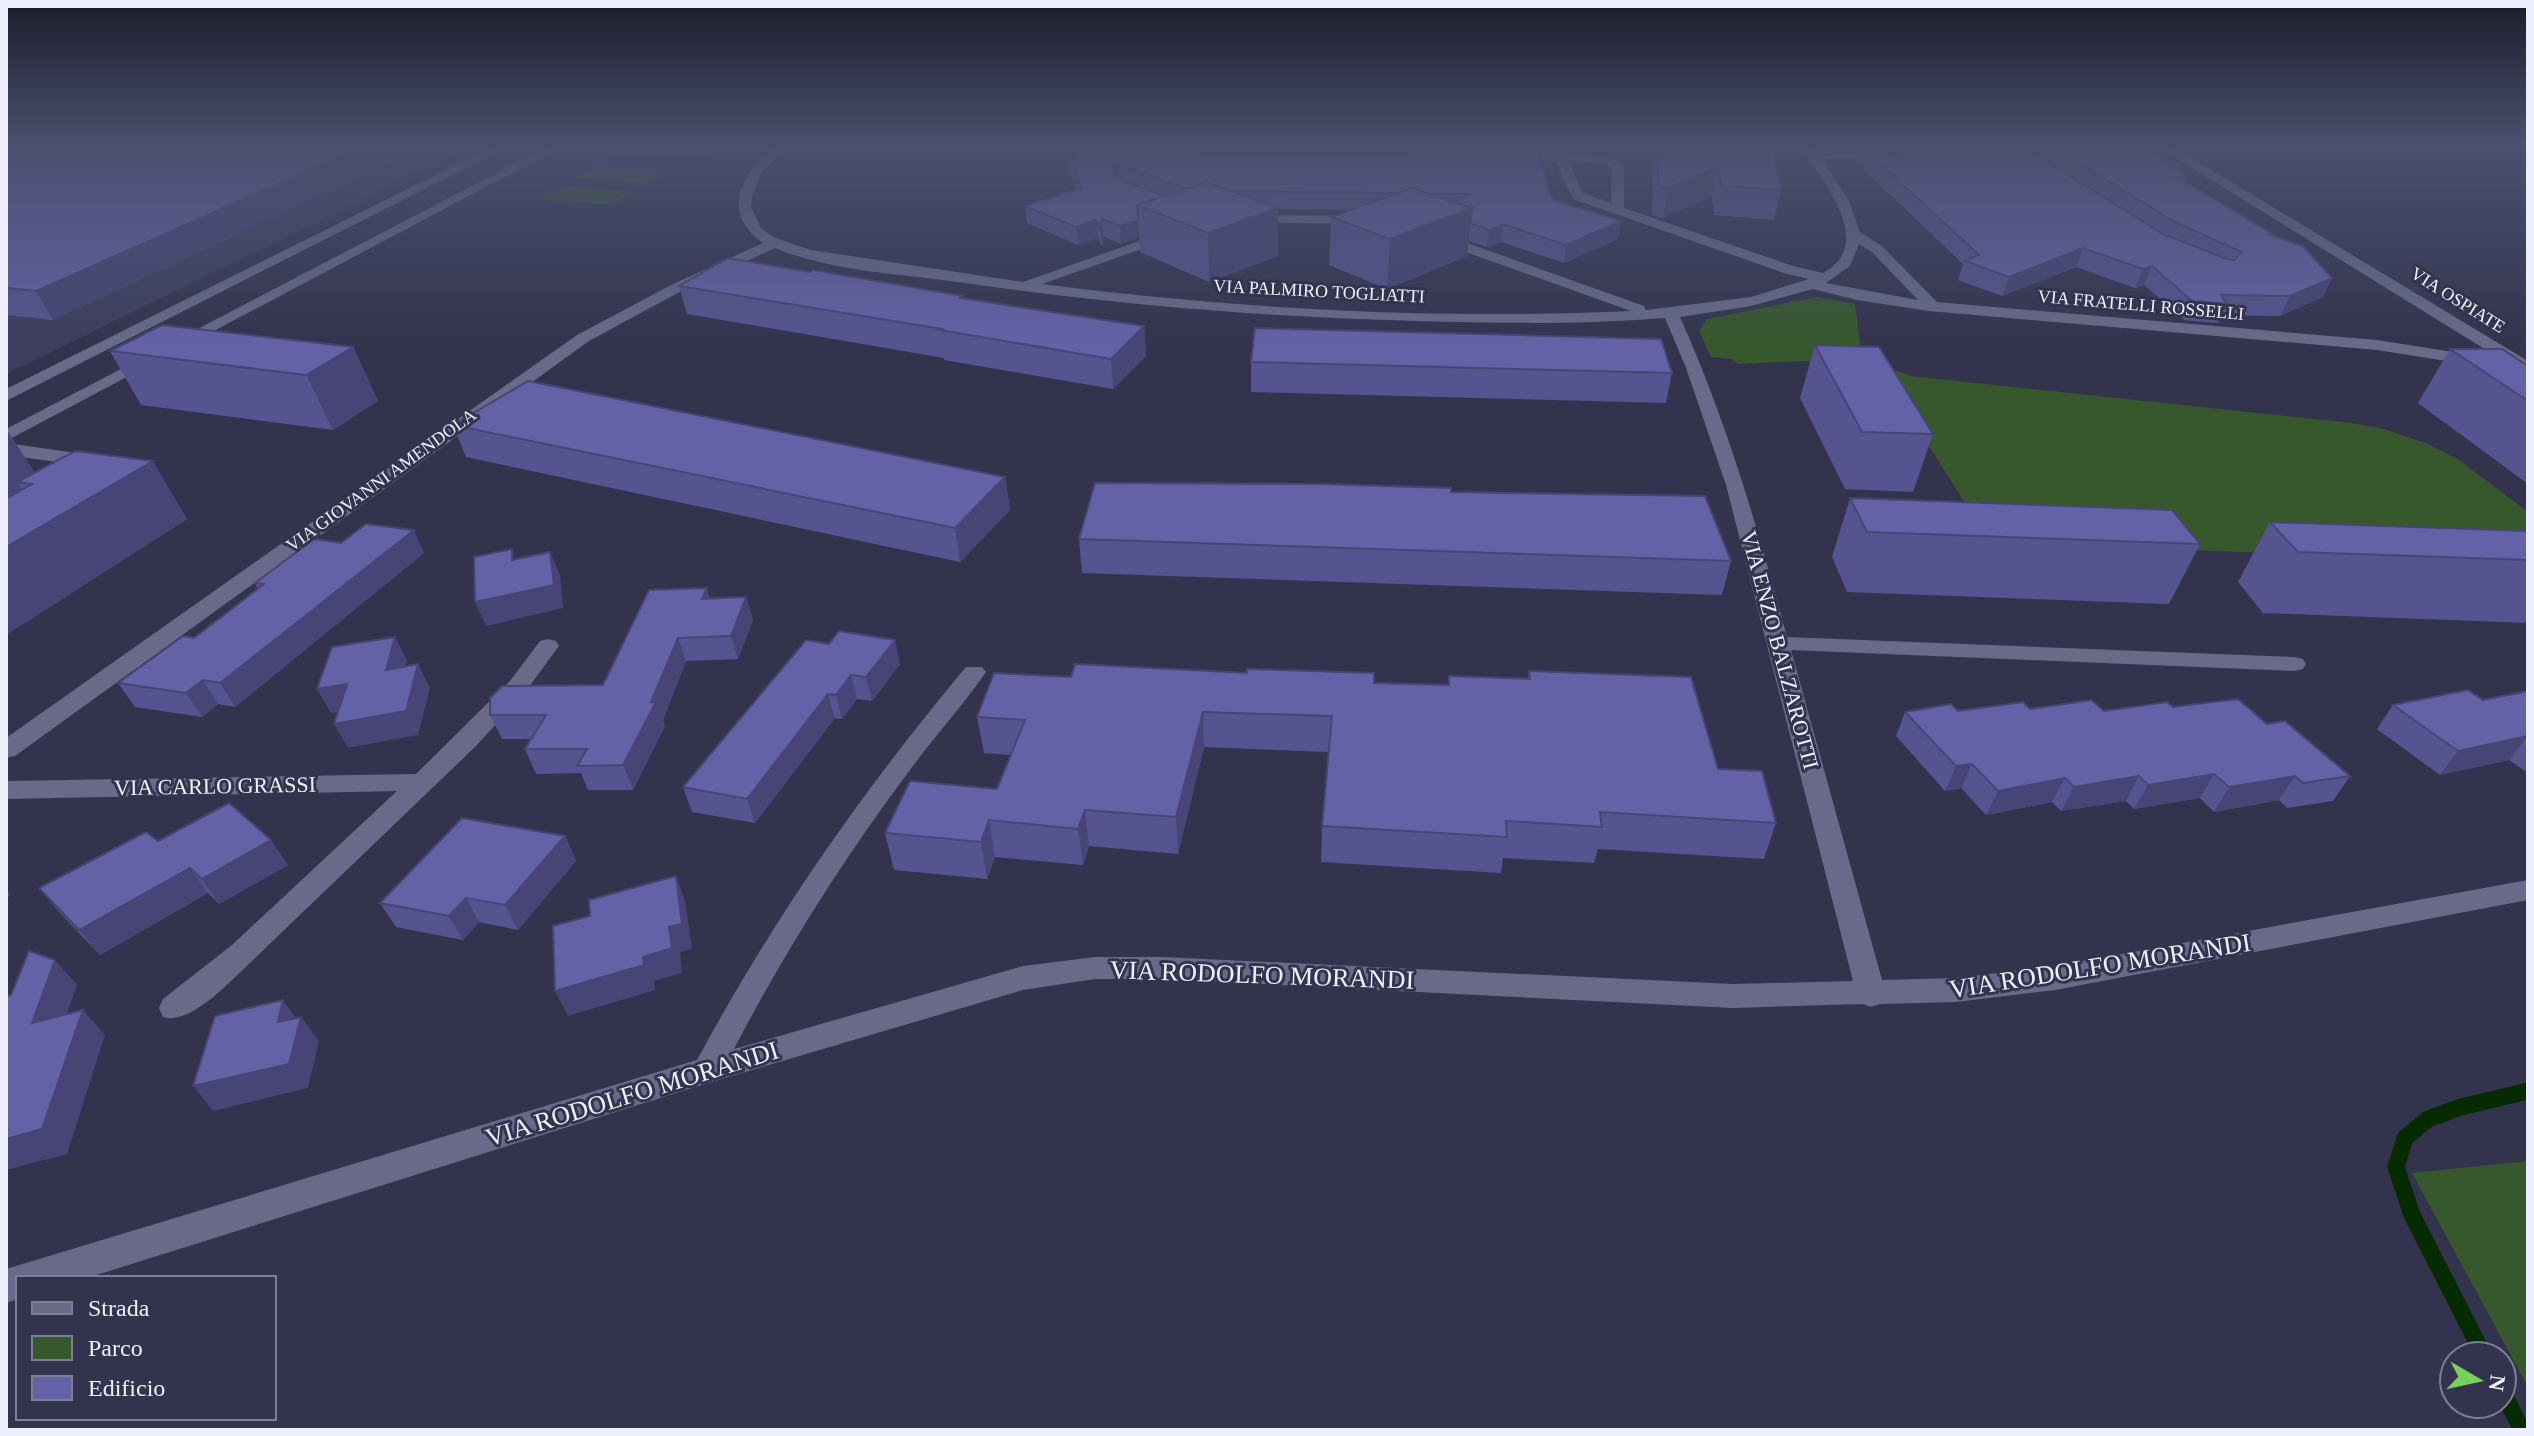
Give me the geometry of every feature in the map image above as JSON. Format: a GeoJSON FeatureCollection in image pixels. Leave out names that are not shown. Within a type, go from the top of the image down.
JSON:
{"type":"FeatureCollection","features":[{"type":"Feature","properties":{"kind":"street"},"geometry":{"type":"LineString","coordinates":[[6,396],[372,212]]}},
{"type":"Feature","properties":{"kind":"street"},"geometry":{"type":"LineString","coordinates":[[6,436],[432,212]]}},
{"type":"Feature","properties":{"kind":"street"},"geometry":{"type":"LineString","coordinates":[[749,212],[751,224],[758,234],[774,243]]}},
{"type":"Feature","properties":{"kind":"street"},"geometry":{"type":"LineString","coordinates":[[1626,212],[1760,257],[1778,266],[1826,278]]}},
{"type":"Feature","properties":{"kind":"street"},"geometry":{"type":"LineString","coordinates":[[1846,212],[1853,234],[1853,250],[1846,262]]}},
{"type":"Feature","properties":{"kind":"street","name":"VIA OSPIATE"},"geometry":{"type":"LineString","coordinates":[[2272,212],[2528,367]]}},
{"type":"Feature","properties":{"kind":"street"},"geometry":{"type":"LineString","coordinates":[[1232,219],[1378,221]]}},
{"type":"Feature","properties":{"kind":"street"},"geometry":{"type":"LineString","coordinates":[[1021,286],[1186,229]]}},
{"type":"Feature","properties":{"kind":"street"},"geometry":{"type":"LineString","coordinates":[[1853,234],[1877,249],[1932,306]]}},
{"type":"Feature","properties":{"kind":"street"},"geometry":{"type":"LineString","coordinates":[[1432,235],[1661,313]]}},
{"type":"Feature","properties":{"kind":"street","name":"VIA PALMIRO TOGLIATTI"},"geometry":{"type":"LineString","coordinates":[[774,243],[865,264],[1021,286],[1239,308],[1361,315],[1510,318],[1661,313],[1733,305],[1826,278],[1846,262]]}},
{"type":"Feature","properties":{"kind":"street","name":"VIA GIOVANNI AMENDOLA"},"geometry":{"type":"LineString","coordinates":[[6,750],[583,338],[678,287],[774,243]]}},
{"type":"Feature","properties":{"kind":"street"},"geometry":{"type":"LineString","coordinates":[[1760,257],[1799,262],[1819,271],[1826,278]]}},
{"type":"Feature","properties":{"kind":"street","name":"VIA FRATELLI ROSSELLI"},"geometry":{"type":"LineString","coordinates":[[1846,262],[1865,280],[1903,303]]}},
{"type":"Feature","properties":{"kind":"street"},"geometry":{"type":"LineString","coordinates":[[1778,266],[1791,290]]}},
{"type":"Feature","properties":{"kind":"street","name":"VIA FRATELLI ROSSELLI"},"geometry":{"type":"LineString","coordinates":[[1826,278],[1865,280]]}},
{"type":"Feature","properties":{"kind":"street","name":"VIA FRATELLI ROSSELLI"},"geometry":{"type":"LineString","coordinates":[[1810,283],[1903,303],[2163,329],[2375,344],[2425,351],[2482,354],[2499,349]]}},
{"type":"Feature","properties":{"kind":"street","name":"VIA ENZO BALZAROTTI"},"geometry":{"type":"LineString","coordinates":[[1661,313],[1694,368],[1736,485],[1871,995]]}},
{"type":"Feature","properties":{"kind":"street","name":"VIA FRATELLI ROSSELLI"},"geometry":{"type":"LineString","coordinates":[[2375,344],[2446,340],[2499,349]]}},
{"type":"Feature","properties":{"kind":"street","name":"VIA FRATELLI ROSSELLI"},"geometry":{"type":"LineString","coordinates":[[2425,351],[2528,377]]}},
{"type":"Feature","properties":{"kind":"street"},"geometry":{"type":"LineString","coordinates":[[6,449],[84,460],[94,466],[94,470],[74,483]]}},
{"type":"Feature","properties":{"kind":"street"},"geometry":{"type":"LineString","coordinates":[[1779,643],[2295,664]]}},
{"type":"Feature","properties":{"kind":"street"},"geometry":{"type":"LineString","coordinates":[[174,1008],[242,953],[423,782],[499,708],[548,646]]}},
{"type":"Feature","properties":{"kind":"street"},"geometry":{"type":"LineString","coordinates":[[708,1070],[740,1005],[793,918],[885,784],[974,672]]}},
{"type":"Feature","properties":{"kind":"street","name":"VIA CARLO GRASSI"},"geometry":{"type":"LineString","coordinates":[[6,790],[423,782]]}},
{"type":"Feature","properties":{"kind":"street","name":"VIA RODOLFO MORANDI"},"geometry":{"type":"LineString","coordinates":[[39,1276],[708,1070],[1023,978],[1095,968],[1162,968],[1733,996],[1871,995],[1956,990],[2055,978],[2528,890]]}},
{"type":"Feature","properties":{"kind":"shaded area"},"geometry":{"type":"Polygon","coordinates":[[[6,212],[338,212],[6,374],[6,212]]]}},
{"type":"Feature","properties":{"kind":"green space"},"geometry":{"type":"Polygon","coordinates":[[[1817,297],[1855,304],[1862,357],[1910,376],[2352,423],[2384,429],[2428,444],[2459,460],[2528,512],[2528,570],[2517,563],[1990,542],[1893,390],[1837,365],[1804,361],[1739,364],[1731,359],[1711,357],[1699,331],[1707,319],[1817,297]]]}},
{"type":"Feature","properties":{"kind":"green space"},"geometry":{"type":"Polygon","coordinates":[[[2528,1161],[2528,1387],[2518,1369],[2518,1340],[2503,1340],[2412,1173],[2528,1161]]]}},
{"type":"Feature","properties":{"kind":"building"},"geometry":{"type":"Polygon","coordinates":[[[6,212],[215,212],[36,291],[6,288],[6,212]]]}},
{"type":"Feature","properties":{"kind":"building"},"geometry":{"type":"Polygon","coordinates":[[[1040,212],[1137,212],[1138,220],[1120,226],[1102,219],[1100,229],[1096,220],[1076,227],[1040,212]]]}},
{"type":"Feature","properties":{"kind":"building"},"geometry":{"type":"Polygon","coordinates":[[[1155,212],[1267,212],[1208,233],[1155,212]]]}},
{"type":"Feature","properties":{"kind":"building"},"geometry":{"type":"Polygon","coordinates":[[[1345,212],[1461,212],[1390,239],[1331,217],[1345,212]]]}},
{"type":"Feature","properties":{"kind":"building"},"geometry":{"type":"Polygon","coordinates":[[[1471,212],[1592,212],[1621,221],[1566,245],[1503,224],[1489,230],[1470,223],[1471,212]]]}},
{"type":"Feature","properties":{"kind":"building"},"geometry":{"type":"Polygon","coordinates":[[[1932,212],[2128,212],[2163,234],[2234,260],[2242,252],[2159,212],[2236,212],[2271,233],[2268,234],[2303,246],[2332,278],[2290,296],[2221,295],[2227,304],[2192,301],[2152,266],[2143,269],[2083,248],[2009,277],[1965,261],[1979,255],[1932,212]]]}},
{"type":"Feature","properties":{"kind":"building"},"geometry":{"type":"Polygon","coordinates":[[[728,258],[1144,326],[1111,359],[679,286],[728,258]]]}},
{"type":"Feature","properties":{"kind":"building"},"geometry":{"type":"Polygon","coordinates":[[[162,325],[353,347],[306,375],[110,351],[162,325]]]}},
{"type":"Feature","properties":{"kind":"building"},"geometry":{"type":"Polygon","coordinates":[[[1255,328],[1661,339],[1672,373],[1251,362],[1255,328]]]}},
{"type":"Feature","properties":{"kind":"building"},"geometry":{"type":"Polygon","coordinates":[[[1815,345],[1879,347],[1933,434],[1862,432],[1815,345]]]}},
{"type":"Feature","properties":{"kind":"building"},"geometry":{"type":"Polygon","coordinates":[[[2450,349],[2502,349],[2528,366],[2528,401],[2450,349]]]}},
{"type":"Feature","properties":{"kind":"building"},"geometry":{"type":"Polygon","coordinates":[[[528,381],[1005,477],[955,528],[453,425],[528,381]]]}},
{"type":"Feature","properties":{"kind":"building"},"geometry":{"type":"Polygon","coordinates":[[[75,451],[153,461],[6,547],[6,499],[32,484],[17,482],[75,451]]]}},
{"type":"Feature","properties":{"kind":"building"},"geometry":{"type":"Polygon","coordinates":[[[1095,483],[1320,484],[1451,488],[1451,492],[1705,496],[1731,561],[1079,539],[1095,483]]]}},
{"type":"Feature","properties":{"kind":"building"},"geometry":{"type":"Polygon","coordinates":[[[1850,498],[2172,510],[2200,544],[1867,532],[1850,498]]]}},
{"type":"Feature","properties":{"kind":"building"},"geometry":{"type":"Polygon","coordinates":[[[2270,522],[2528,531],[2528,560],[2298,552],[2270,522]]]}},
{"type":"Feature","properties":{"kind":"building"},"geometry":{"type":"Polygon","coordinates":[[[366,524],[414,530],[220,683],[203,680],[186,693],[118,683],[183,636],[194,638],[264,584],[255,583],[314,539],[341,543],[366,524]]]}},
{"type":"Feature","properties":{"kind":"building"},"geometry":{"type":"Polygon","coordinates":[[[512,549],[512,560],[550,552],[554,585],[475,602],[474,557],[512,549]]]}},
{"type":"Feature","properties":{"kind":"building"},"geometry":{"type":"Polygon","coordinates":[[[707,588],[702,599],[746,597],[731,636],[678,638],[651,702],[656,702],[623,765],[577,766],[587,749],[525,749],[546,715],[490,715],[490,698],[502,686],[603,685],[649,590],[707,588]]]}},
{"type":"Feature","properties":{"kind":"building"},"geometry":{"type":"Polygon","coordinates":[[[839,631],[895,640],[866,677],[851,675],[836,695],[828,694],[747,799],[683,787],[806,640],[829,644],[839,631]]]}},
{"type":"Feature","properties":{"kind":"building"},"geometry":{"type":"Polygon","coordinates":[[[395,637],[386,670],[418,664],[406,711],[334,724],[347,684],[317,689],[332,647],[395,637]]]}},
{"type":"Feature","properties":{"kind":"building"},"geometry":{"type":"Polygon","coordinates":[[[1075,664],[1247,673],[1247,669],[1374,673],[1374,683],[1449,685],[1449,676],[1530,679],[1529,671],[1691,677],[1718,769],[1762,771],[1776,823],[1600,812],[1602,827],[1506,821],[1507,837],[1322,826],[1332,716],[1203,712],[1176,817],[1085,810],[1078,829],[989,820],[981,842],[885,833],[910,781],[997,789],[1025,720],[977,717],[994,673],[1071,677],[1075,664]]]}},
{"type":"Feature","properties":{"kind":"building"},"geometry":{"type":"Polygon","coordinates":[[[2468,690],[2483,700],[2528,691],[2528,736],[2458,751],[2393,705],[2468,690]]]}},
{"type":"Feature","properties":{"kind":"building"},"geometry":{"type":"Polygon","coordinates":[[[2238,699],[2267,724],[2285,721],[2350,776],[2303,783],[2295,776],[2229,787],[2214,774],[2148,785],[2139,776],[2074,787],[2065,778],[1998,791],[1972,764],[1956,766],[1905,712],[1951,704],[1958,711],[2023,702],[2030,709],[2091,700],[2104,711],[2167,702],[2173,707],[2238,699]]]}},
{"type":"Feature","properties":{"kind":"building"},"geometry":{"type":"Polygon","coordinates":[[[229,803],[271,840],[202,879],[190,868],[79,930],[39,888],[146,832],[158,841],[229,803]]]}},
{"type":"Feature","properties":{"kind":"building"},"geometry":{"type":"Polygon","coordinates":[[[462,818],[565,836],[505,905],[466,898],[449,916],[380,903],[462,818]]]}},
{"type":"Feature","properties":{"kind":"building"},"geometry":{"type":"Polygon","coordinates":[[[676,876],[682,924],[669,927],[672,948],[643,957],[644,965],[555,991],[553,926],[590,916],[589,900],[676,876]]]}},
{"type":"Feature","properties":{"kind":"building"},"geometry":{"type":"Polygon","coordinates":[[[29,951],[55,960],[32,1023],[83,1010],[42,1129],[6,1139],[6,996],[11,995],[29,951]]]}},
{"type":"Feature","properties":{"kind":"building"},"geometry":{"type":"Polygon","coordinates":[[[283,1000],[278,1022],[301,1017],[289,1064],[193,1086],[215,1016],[283,1000]]]}},
{"type":"Feature","properties":{"kind":"waterway"},"geometry":{"type":"LineString","coordinates":[[2476,1340],[2412,1215],[2396,1167],[2405,1138],[2428,1119],[2461,1107],[2528,1091]]}},
{"type":"Feature","properties":{"kind":"waterway"},"geometry":{"type":"LineString","coordinates":[[2517,1420],[2522,1430]]}}]}
